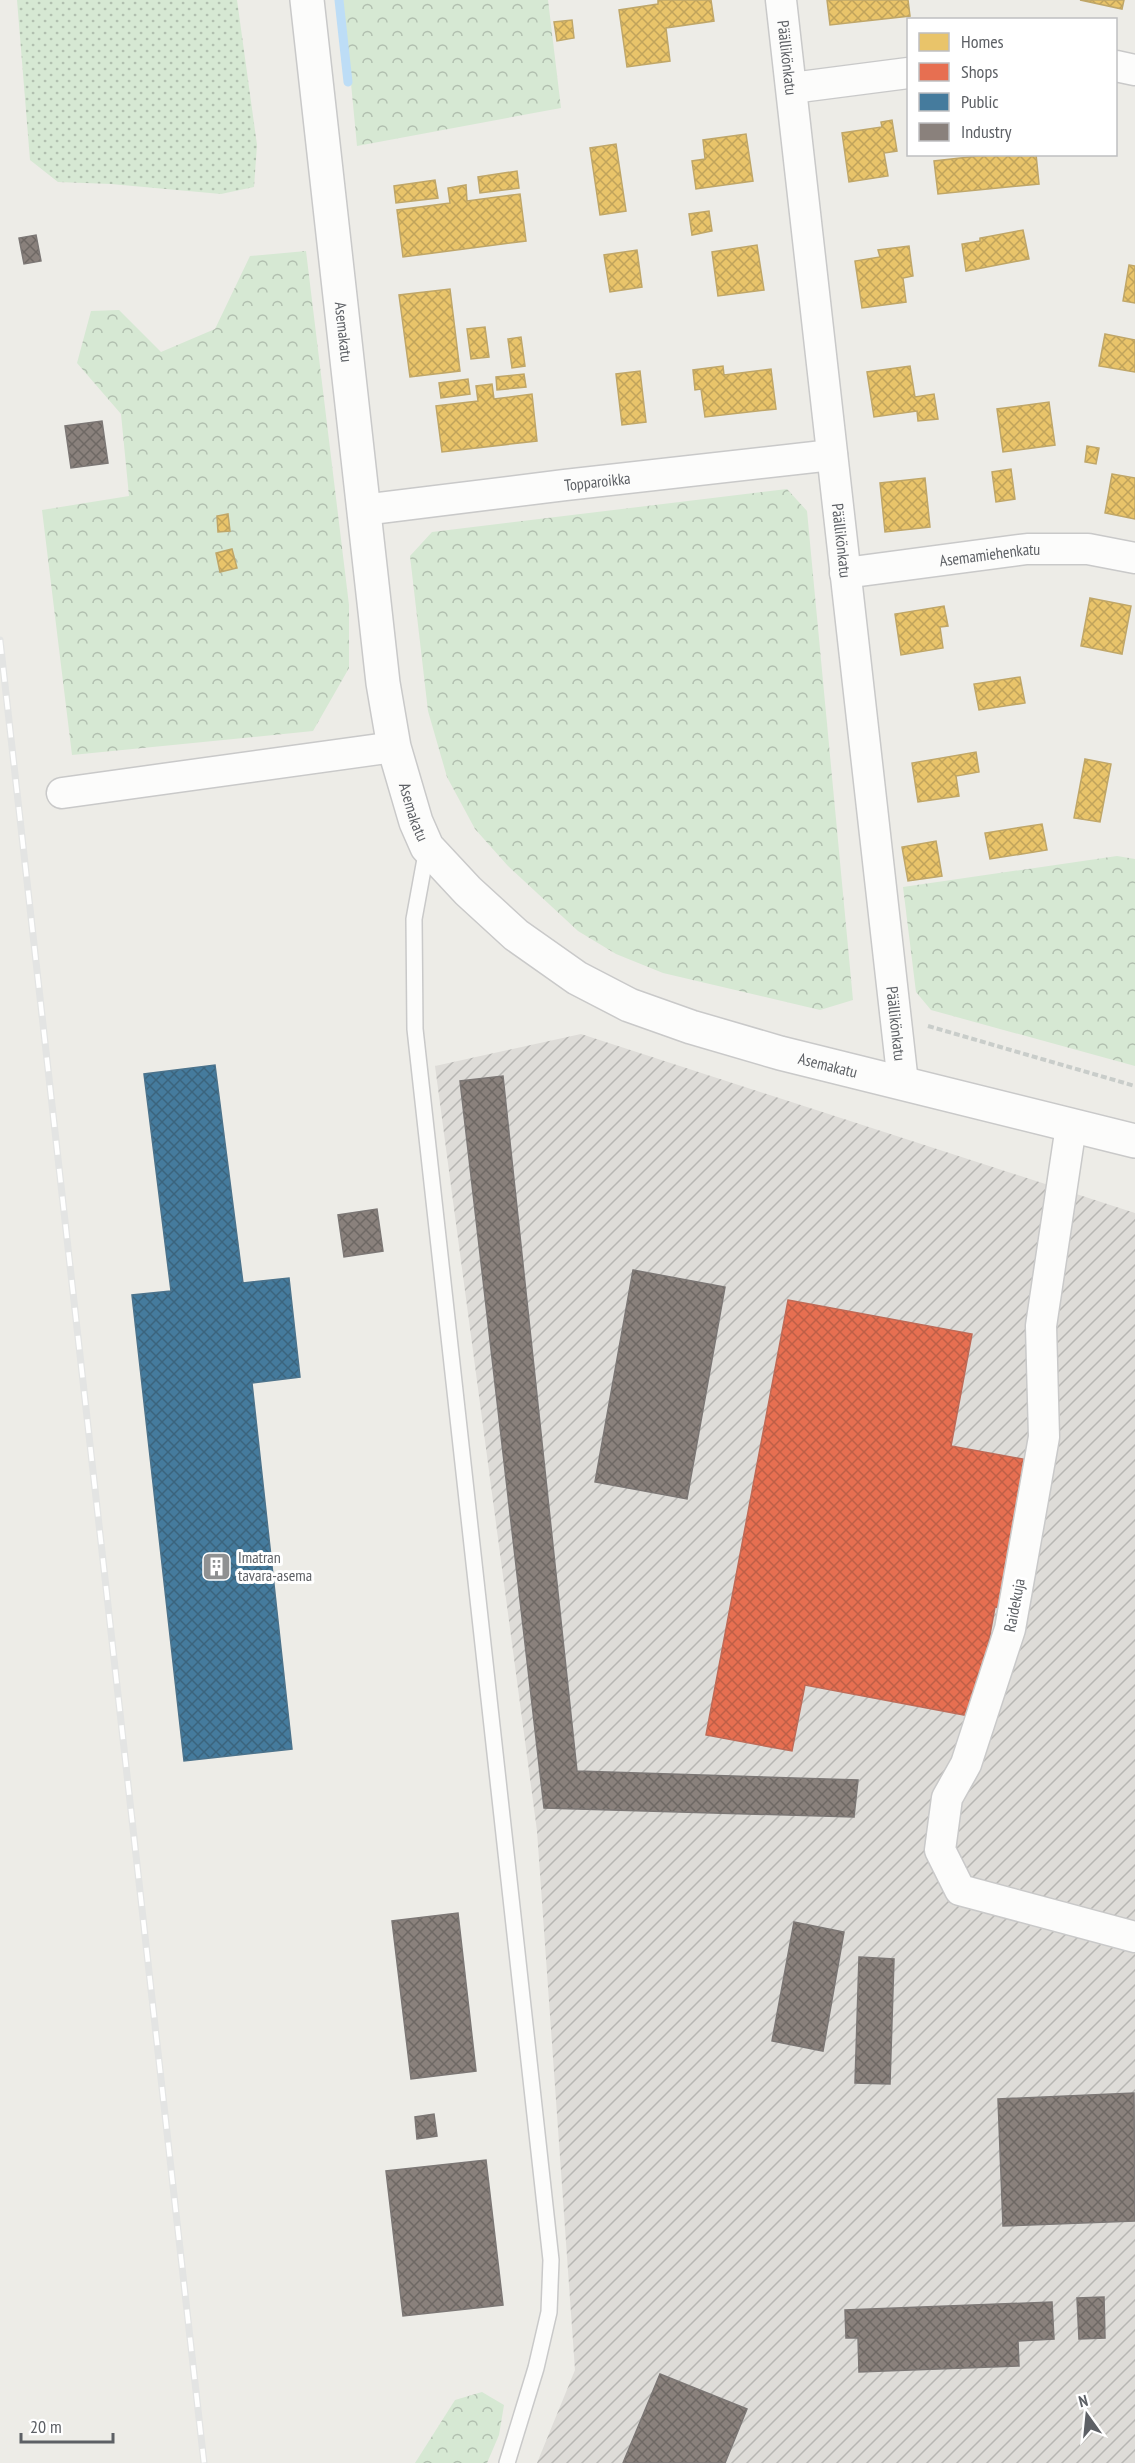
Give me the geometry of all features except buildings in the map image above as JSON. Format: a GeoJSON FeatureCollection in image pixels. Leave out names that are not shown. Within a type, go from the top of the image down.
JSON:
{"type":"FeatureCollection","features":[{"type":"Feature","properties":{"kind":"street","name":"Asemakatu"},"geometry":{"type":"LineString","coordinates":[[307,0],[382,683],[394,747],[416,822],[427,847],[468,891],[516,935],[577,978],[629,1005],[691,1027],[780,1053],[1135,1142]]}},
{"type":"Feature","properties":{"kind":"street","name":"Päällikönkatu"},"geometry":{"type":"LineString","coordinates":[[781,0],[903,1083]]}},
{"type":"Feature","properties":{"kind":"street"},"geometry":{"type":"LineString","coordinates":[[1117,66],[1135,70]]}},
{"type":"Feature","properties":{"kind":"street"},"geometry":{"type":"LineString","coordinates":[[792,88],[907,73]]}},
{"type":"Feature","properties":{"kind":"street","name":"Topparoikka"},"geometry":{"type":"LineString","coordinates":[[363,510],[832,455]]}},
{"type":"Feature","properties":{"kind":"street","name":"Asemamiehenkatu"},"geometry":{"type":"LineString","coordinates":[[845,573],[1027,549],[1088,549],[1135,558]]}},
{"type":"Feature","properties":{"kind":"street"},"geometry":{"type":"LineString","coordinates":[[62,794],[394,747]]}},
{"type":"Feature","properties":{"kind":"street","name":"Raidekuja"},"geometry":{"type":"LineString","coordinates":[[1071,1126],[1041,1326],[1044,1437],[1012,1618],[966,1764],[947,1798],[940,1850],[960,1890],[1135,1938]]}},
{"type":"Feature","properties":{"kind":"lane"},"geometry":{"type":"LineString","coordinates":[[427,847],[414,919],[416,1029],[551,2260],[549,2312],[536,2368],[507,2463]]}},
{"type":"Feature","properties":{"kind":"path"},"geometry":{"type":"LineString","coordinates":[[895,1017],[1135,1086]]}},
{"type":"Feature","properties":{"kind":"shaded area"},"geometry":{"type":"Polygon","coordinates":[[[581,1034],[1135,1213],[1135,2463],[537,2463],[575,2370],[537,1831],[435,1066],[581,1034]]]}},
{"type":"Feature","properties":{"kind":"green space"},"geometry":{"type":"Polygon","coordinates":[[[17,0],[237,0],[257,145],[254,187],[221,194],[111,184],[58,182],[30,160],[17,0]]]}},
{"type":"Feature","properties":{"kind":"green space"},"geometry":{"type":"Polygon","coordinates":[[[343,0],[548,0],[561,108],[357,146],[343,0]]]}},
{"type":"Feature","properties":{"kind":"green space"},"geometry":{"type":"Polygon","coordinates":[[[306,251],[349,605],[349,668],[313,731],[72,755],[42,510],[129,496],[121,414],[77,363],[91,311],[119,310],[161,352],[215,329],[250,256],[306,251]]]}},
{"type":"Feature","properties":{"kind":"green space"},"geometry":{"type":"Polygon","coordinates":[[[787,489],[807,511],[853,1000],[820,1010],[663,973],[616,954],[578,931],[508,866],[475,829],[447,777],[428,711],[410,556],[432,532],[787,489]]]}},
{"type":"Feature","properties":{"kind":"green space"},"geometry":{"type":"Polygon","coordinates":[[[1117,856],[1135,859],[1135,1066],[931,1010],[916,992],[903,887],[1117,856]]]}},
{"type":"Feature","properties":{"kind":"green space"},"geometry":{"type":"Polygon","coordinates":[[[482,2392],[504,2405],[499,2435],[487,2463],[415,2463],[455,2400],[482,2392]]]}},
{"type":"Feature","properties":{"kind":"waterway"},"geometry":{"type":"LineString","coordinates":[[339,0],[348,82]]}},
{"type":"Feature","properties":{"kind":"railway"},"geometry":{"type":"LineString","coordinates":[[0,640],[204,2463]]}},
{"type":"Feature","properties":{"kind":"place","name":"Imatran tavara-asema"},"geometry":{"type":"Point","coordinates":[217,1566]}}]}
